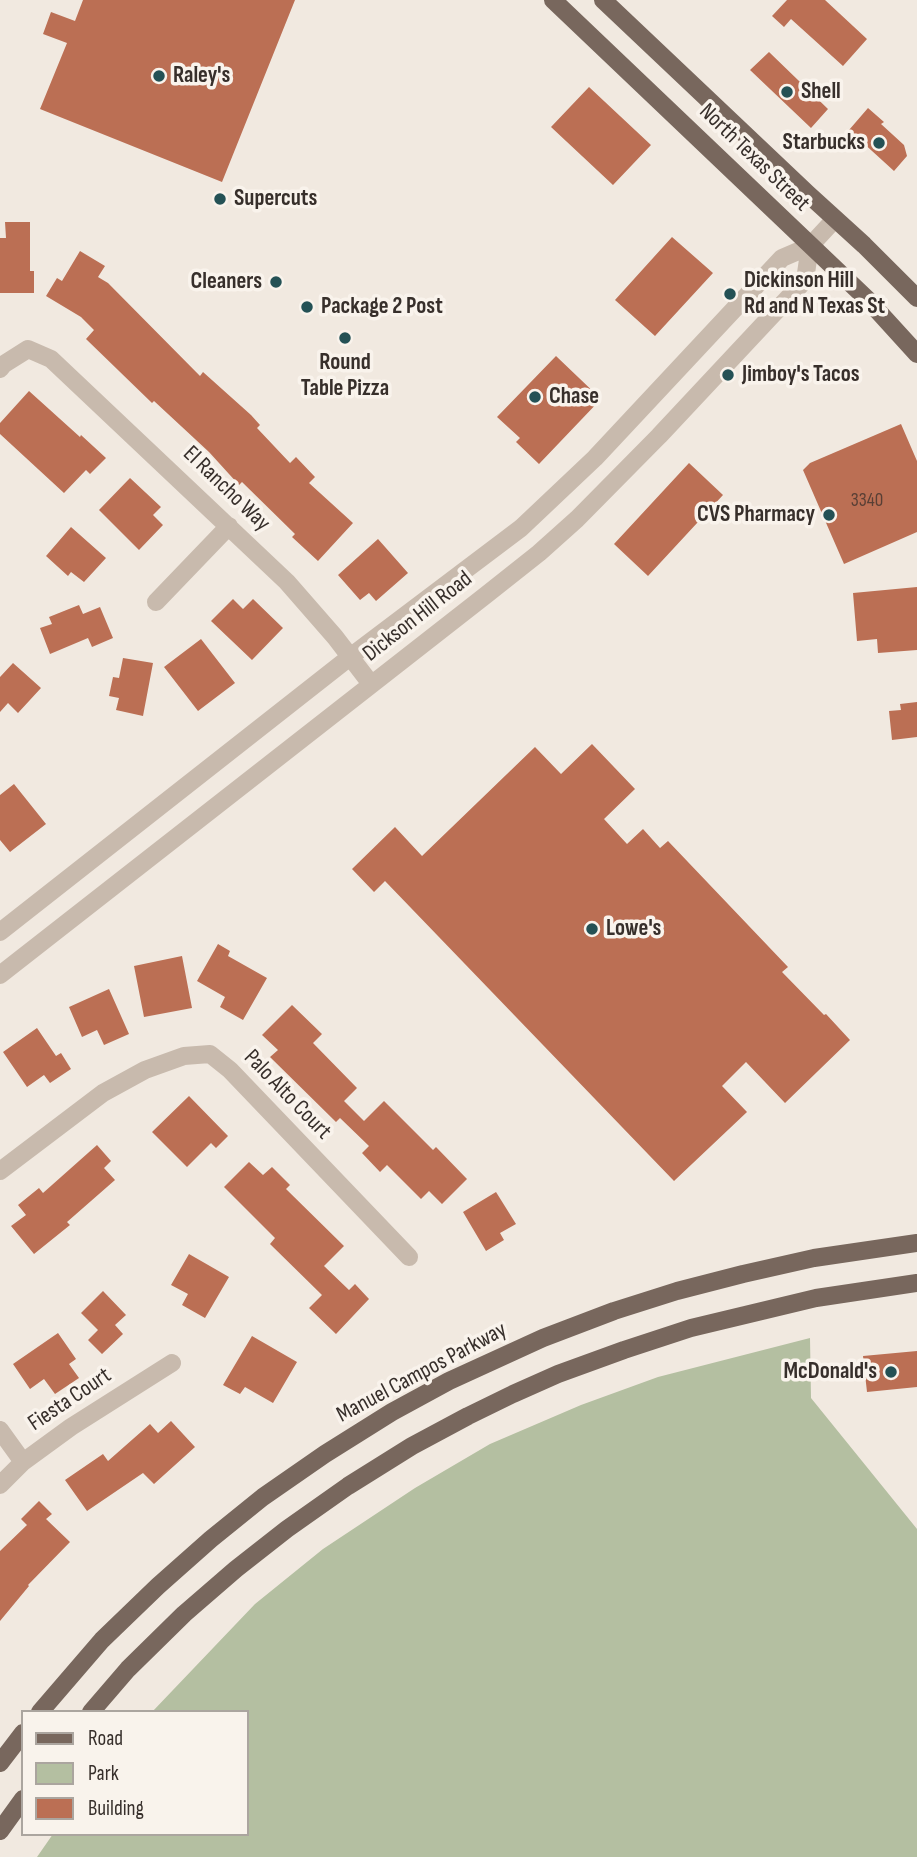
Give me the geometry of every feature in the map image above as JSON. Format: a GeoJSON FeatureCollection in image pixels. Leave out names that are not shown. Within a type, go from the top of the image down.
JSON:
{"type":"FeatureCollection","features":[{"type":"Feature","properties":{"kind":"main road","name":"North Texas Street"},"geometry":{"type":"LineString","coordinates":[[553,0],[867,299],[917,354]]}},
{"type":"Feature","properties":{"kind":"main road","name":"North Texas Street"},"geometry":{"type":"LineString","coordinates":[[603,0],[917,298]]}},
{"type":"Feature","properties":{"kind":"main road","name":"Manuel Campos Parkway"},"geometry":{"type":"LineString","coordinates":[[42,1710],[102,1640],[221,1530],[262,1497],[325,1454],[392,1412],[449,1381],[543,1338],[677,1291],[814,1258],[917,1243]]}},
{"type":"Feature","properties":{"kind":"main road"},"geometry":{"type":"LineString","coordinates":[[93,1710],[184,1614],[266,1545],[348,1486],[412,1446],[468,1416],[558,1374],[691,1328],[816,1298],[917,1283]]}},
{"type":"Feature","properties":{"kind":"main road"},"geometry":{"type":"LineString","coordinates":[[0,1763],[21,1736]]}},
{"type":"Feature","properties":{"kind":"main road"},"geometry":{"type":"LineString","coordinates":[[0,1831],[21,1802]]}},
{"type":"Feature","properties":{"kind":"street","name":"Dickson Hill Road"},"geometry":{"type":"LineString","coordinates":[[0,932],[350,657],[521,528],[594,458],[782,258],[810,246],[835,219]]}},
{"type":"Feature","properties":{"kind":"street","name":"Dickson Hill Road"},"geometry":{"type":"LineString","coordinates":[[0,975],[539,553],[577,519],[805,280],[810,246]]}},
{"type":"Feature","properties":{"kind":"street","name":"El Rancho Way"},"geometry":{"type":"LineString","coordinates":[[0,369],[28,349],[51,359],[287,582],[372,684]]}},
{"type":"Feature","properties":{"kind":"street"},"geometry":{"type":"LineString","coordinates":[[156,602],[229,526]]}},
{"type":"Feature","properties":{"kind":"street","name":"Palo Alto Court"},"geometry":{"type":"LineString","coordinates":[[0,1171],[103,1093],[145,1070],[184,1056],[210,1054],[230,1070],[410,1257]]}},
{"type":"Feature","properties":{"kind":"street","name":"Fiesta Court"},"geometry":{"type":"LineString","coordinates":[[0,1485],[23,1462],[71,1427],[172,1363]]}},
{"type":"Feature","properties":{"kind":"street"},"geometry":{"type":"LineString","coordinates":[[0,1430],[23,1462]]}},
{"type":"Feature","properties":{"kind":"green space"},"geometry":{"type":"Polygon","coordinates":[[[810,1338],[811,1398],[917,1529],[917,1857],[37,1857],[52,1836],[248,1836],[248,1710],[154,1710],[255,1604],[323,1549],[415,1488],[490,1444],[581,1405],[658,1377],[810,1338]]]}},
{"type":"Feature","properties":{"kind":"building","name":"Raley's"},"geometry":{"type":"Polygon","coordinates":[[[83,0],[295,0],[222,182],[40,109],[67,43],[43,34],[51,12],[75,21],[83,0]]]}},
{"type":"Feature","properties":{"kind":"building"},"geometry":{"type":"Polygon","coordinates":[[[787,0],[825,0],[867,39],[843,66],[791,19],[784,27],[772,16],[787,0]]]}},
{"type":"Feature","properties":{"kind":"building"},"geometry":{"type":"Polygon","coordinates":[[[769,52],[828,109],[811,128],[750,70],[769,52]]]}},
{"type":"Feature","properties":{"kind":"building"},"geometry":{"type":"Polygon","coordinates":[[[589,87],[651,145],[613,185],[551,127],[589,87]]]}},
{"type":"Feature","properties":{"kind":"building"},"geometry":{"type":"Polygon","coordinates":[[[868,108],[904,145],[907,156],[894,171],[849,130],[868,108]]]}},
{"type":"Feature","properties":{"kind":"building"},"geometry":{"type":"Polygon","coordinates":[[[5,222],[30,222],[30,271],[34,271],[34,293],[0,293],[0,238],[6,238],[5,222]]]}},
{"type":"Feature","properties":{"kind":"building"},"geometry":{"type":"Polygon","coordinates":[[[672,237],[713,273],[655,336],[615,300],[672,237]]]}},
{"type":"Feature","properties":{"kind":"building"},"geometry":{"type":"Polygon","coordinates":[[[80,251],[105,266],[98,277],[108,283],[200,376],[203,372],[251,415],[260,425],[257,428],[290,463],[296,457],[315,477],[309,483],[353,523],[318,561],[292,537],[295,534],[242,482],[239,485],[209,452],[154,401],[152,403],[86,339],[94,330],[81,317],[46,296],[57,278],[62,281],[80,251]]]}},
{"type":"Feature","properties":{"kind":"building"},"geometry":{"type":"Polygon","coordinates":[[[556,356],[601,399],[539,464],[516,442],[520,438],[497,417],[556,356]]]}},
{"type":"Feature","properties":{"kind":"building"},"geometry":{"type":"Polygon","coordinates":[[[29,391],[106,458],[90,474],[86,470],[64,493],[0,434],[0,423],[29,391]]]}},
{"type":"Feature","properties":{"kind":"building","name":"CVS Pharmacy"},"geometry":{"type":"Polygon","coordinates":[[[901,424],[917,461],[917,532],[844,564],[803,470],[810,463],[901,424]]]}},
{"type":"Feature","properties":{"kind":"building"},"geometry":{"type":"Polygon","coordinates":[[[689,463],[723,495],[648,576],[614,544],[689,463]]]}},
{"type":"Feature","properties":{"kind":"building"},"geometry":{"type":"Polygon","coordinates":[[[130,478],[161,507],[153,515],[163,525],[139,550],[99,510],[130,478]]]}},
{"type":"Feature","properties":{"kind":"building"},"geometry":{"type":"Polygon","coordinates":[[[71,527],[106,558],[84,582],[71,572],[68,576],[46,556],[71,527]]]}},
{"type":"Feature","properties":{"kind":"building"},"geometry":{"type":"Polygon","coordinates":[[[378,539],[408,573],[376,601],[369,593],[360,600],[338,575],[378,539]]]}},
{"type":"Feature","properties":{"kind":"building"},"geometry":{"type":"Polygon","coordinates":[[[917,587],[917,650],[878,653],[877,639],[857,641],[853,593],[917,587]]]}},
{"type":"Feature","properties":{"kind":"building"},"geometry":{"type":"Polygon","coordinates":[[[233,599],[243,609],[253,599],[283,628],[252,660],[211,621],[233,599]]]}},
{"type":"Feature","properties":{"kind":"building"},"geometry":{"type":"Polygon","coordinates":[[[79,605],[83,614],[100,607],[113,638],[92,647],[88,638],[50,654],[40,628],[52,624],[49,617],[79,605]]]}},
{"type":"Feature","properties":{"kind":"building"},"geometry":{"type":"Polygon","coordinates":[[[201,639],[235,683],[198,711],[164,667],[201,639]]]}},
{"type":"Feature","properties":{"kind":"building"},"geometry":{"type":"Polygon","coordinates":[[[123,658],[153,663],[143,716],[116,710],[119,698],[109,696],[113,677],[119,678],[123,658]]]}},
{"type":"Feature","properties":{"kind":"building"},"geometry":{"type":"Polygon","coordinates":[[[13,663],[41,688],[18,713],[8,703],[0,712],[0,677],[13,663]]]}},
{"type":"Feature","properties":{"kind":"building"},"geometry":{"type":"Polygon","coordinates":[[[917,702],[917,737],[892,740],[889,711],[901,710],[900,704],[917,702]]]}},
{"type":"Feature","properties":{"kind":"building","name":"Lowe's"},"geometry":{"type":"Polygon","coordinates":[[[592,744],[635,789],[604,819],[627,844],[643,829],[660,848],[668,841],[788,967],[782,972],[850,1040],[785,1103],[746,1062],[722,1086],[747,1112],[674,1181],[385,881],[374,892],[352,869],[395,827],[422,856],[535,747],[561,774],[592,744]]]}},
{"type":"Feature","properties":{"kind":"building"},"geometry":{"type":"Polygon","coordinates":[[[14,784],[46,824],[10,852],[0,840],[0,795],[14,784]]]}},
{"type":"Feature","properties":{"kind":"building"},"geometry":{"type":"Polygon","coordinates":[[[218,944],[230,951],[228,956],[267,978],[243,1020],[220,1007],[225,997],[197,981],[218,944]]]}},
{"type":"Feature","properties":{"kind":"building"},"geometry":{"type":"Polygon","coordinates":[[[182,956],[192,1008],[144,1017],[134,966],[182,956]]]}},
{"type":"Feature","properties":{"kind":"building"},"geometry":{"type":"Polygon","coordinates":[[[109,989],[129,1034],[104,1045],[97,1030],[82,1037],[69,1007],[109,989]]]}},
{"type":"Feature","properties":{"kind":"building"},"geometry":{"type":"Polygon","coordinates":[[[292,1005],[322,1034],[313,1043],[357,1088],[344,1101],[364,1121],[384,1101],[433,1150],[436,1147],[467,1179],[442,1204],[429,1191],[421,1199],[387,1165],[380,1172],[362,1153],[369,1146],[340,1118],[336,1122],[270,1057],[278,1050],[262,1035],[292,1005]]]}},
{"type":"Feature","properties":{"kind":"building"},"geometry":{"type":"Polygon","coordinates":[[[37,1028],[56,1056],[61,1053],[71,1069],[50,1083],[44,1075],[27,1087],[3,1052],[37,1028]]]}},
{"type":"Feature","properties":{"kind":"building"},"geometry":{"type":"Polygon","coordinates":[[[189,1096],[228,1136],[216,1148],[211,1143],[187,1167],[152,1132],[189,1096]]]}},
{"type":"Feature","properties":{"kind":"building"},"geometry":{"type":"Polygon","coordinates":[[[97,1145],[111,1161],[104,1168],[115,1180],[67,1222],[70,1225],[34,1254],[11,1226],[26,1215],[18,1205],[39,1188],[43,1193],[97,1145]]]}},
{"type":"Feature","properties":{"kind":"building"},"geometry":{"type":"Polygon","coordinates":[[[249,1162],[263,1175],[272,1167],[290,1185],[286,1189],[344,1246],[324,1266],[349,1290],[355,1284],[369,1299],[336,1334],[309,1308],[322,1295],[270,1244],[275,1238],[224,1187],[249,1162]]]}},
{"type":"Feature","properties":{"kind":"building"},"geometry":{"type":"Polygon","coordinates":[[[496,1192],[516,1224],[500,1233],[504,1240],[486,1251],[463,1212],[496,1192]]]}},
{"type":"Feature","properties":{"kind":"building"},"geometry":{"type":"Polygon","coordinates":[[[189,1254],[229,1277],[205,1318],[182,1305],[188,1294],[171,1285],[189,1254]]]}},
{"type":"Feature","properties":{"kind":"building"},"geometry":{"type":"Polygon","coordinates":[[[103,1291],[126,1315],[115,1325],[123,1334],[102,1354],[88,1340],[98,1330],[81,1313],[103,1291]]]}},
{"type":"Feature","properties":{"kind":"building"},"geometry":{"type":"Polygon","coordinates":[[[58,1333],[76,1359],[69,1364],[79,1378],[55,1394],[44,1379],[30,1389],[13,1364],[58,1333]]]}},
{"type":"Feature","properties":{"kind":"building"},"geometry":{"type":"Polygon","coordinates":[[[252,1336],[297,1362],[273,1403],[245,1387],[240,1394],[223,1385],[252,1336]]]}},
{"type":"Feature","properties":{"kind":"building","name":"McDonald's"},"geometry":{"type":"Polygon","coordinates":[[[917,1351],[917,1387],[867,1392],[863,1356],[917,1351]]]}},
{"type":"Feature","properties":{"kind":"building"},"geometry":{"type":"Polygon","coordinates":[[[171,1421],[195,1447],[154,1484],[143,1473],[87,1511],[65,1480],[103,1454],[108,1461],[150,1424],[158,1433],[171,1421]]]}},
{"type":"Feature","properties":{"kind":"building"},"geometry":{"type":"Polygon","coordinates":[[[39,1501],[52,1514],[46,1519],[70,1542],[28,1585],[0,1621],[0,1551],[27,1525],[21,1519],[39,1501]]]}},
{"type":"Feature","properties":{"kind":"place","name":"Raley's"},"geometry":{"type":"Point","coordinates":[159,76]}},
{"type":"Feature","properties":{"kind":"place","name":"Shell"},"geometry":{"type":"Point","coordinates":[787,92]}},
{"type":"Feature","properties":{"kind":"place","name":"Starbucks"},"geometry":{"type":"Point","coordinates":[879,143]}},
{"type":"Feature","properties":{"kind":"place","name":"Supercuts"},"geometry":{"type":"Point","coordinates":[220,199]}},
{"type":"Feature","properties":{"kind":"place","name":"Cleaners"},"geometry":{"type":"Point","coordinates":[276,282]}},
{"type":"Feature","properties":{"kind":"place","name":"Dickinson Hill Rd and N Texas St"},"geometry":{"type":"Point","coordinates":[730,294]}},
{"type":"Feature","properties":{"kind":"place","name":"Package 2 Post"},"geometry":{"type":"Point","coordinates":[307,307]}},
{"type":"Feature","properties":{"kind":"place","name":"Round Table Pizza"},"geometry":{"type":"Point","coordinates":[345,338]}},
{"type":"Feature","properties":{"kind":"place","name":"Jimboy's Tacos"},"geometry":{"type":"Point","coordinates":[728,375]}},
{"type":"Feature","properties":{"kind":"place","name":"Chase"},"geometry":{"type":"Point","coordinates":[535,397]}},
{"type":"Feature","properties":{"kind":"place","name":"CVS Pharmacy"},"geometry":{"type":"Point","coordinates":[829,515]}},
{"type":"Feature","properties":{"kind":"place","name":"Lowe's"},"geometry":{"type":"Point","coordinates":[592,929]}},
{"type":"Feature","properties":{"kind":"place","name":"McDonald's"},"geometry":{"type":"Point","coordinates":[891,1372]}}]}
